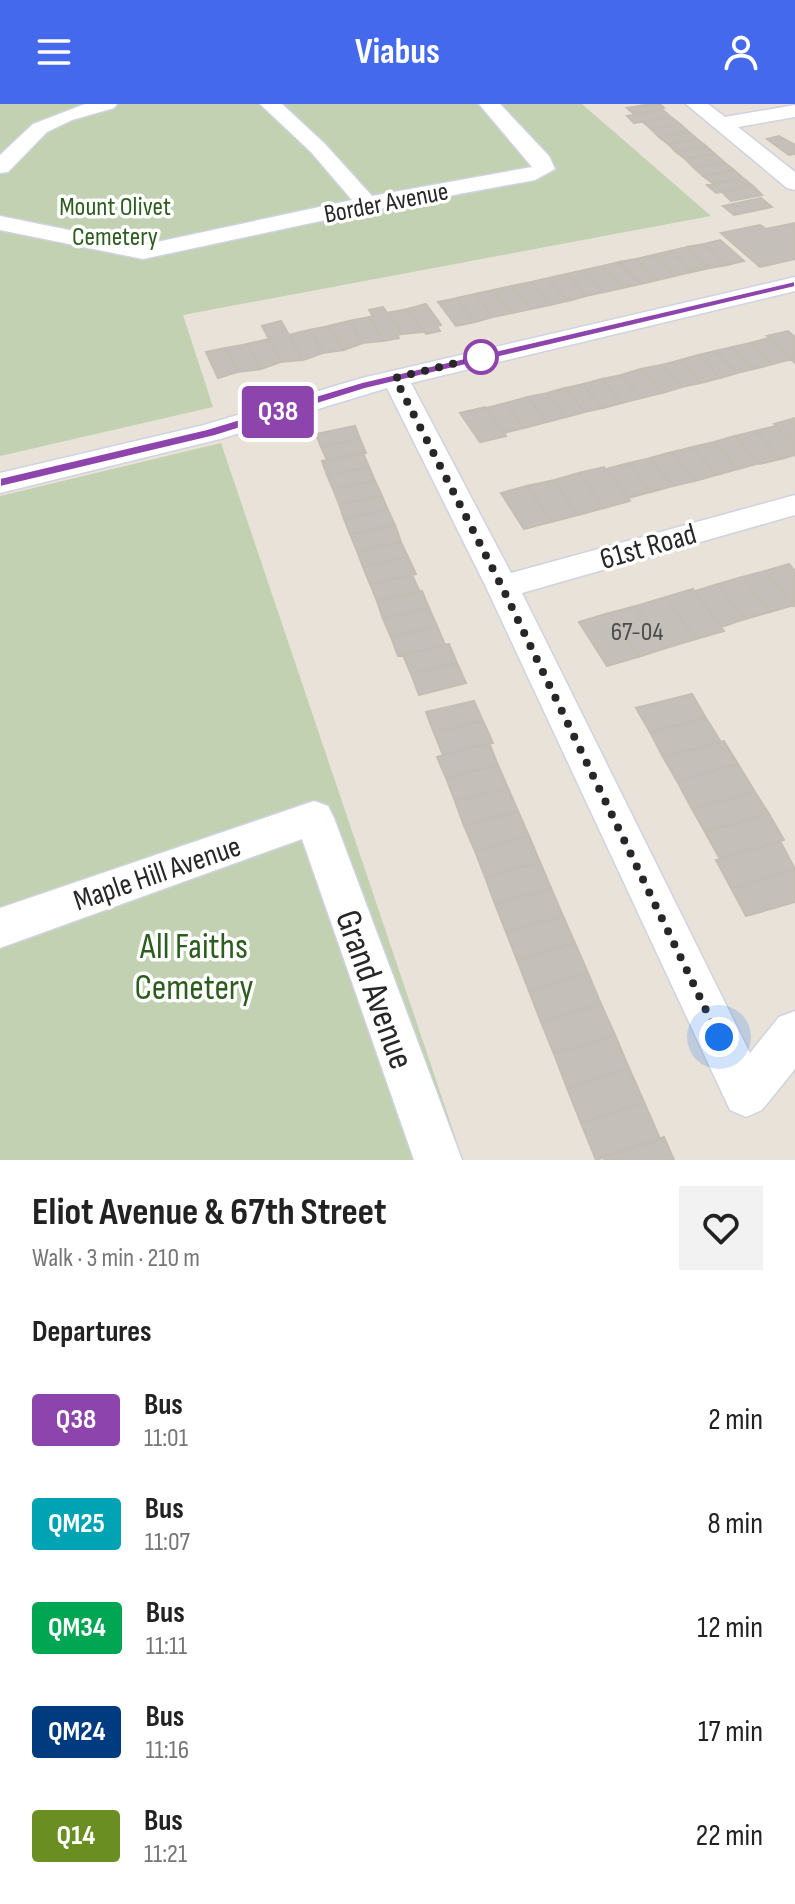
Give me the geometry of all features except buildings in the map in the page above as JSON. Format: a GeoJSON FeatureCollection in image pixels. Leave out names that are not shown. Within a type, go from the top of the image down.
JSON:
{"type":"FeatureCollection","features":[{"type":"Feature","properties":{"kind":"street"},"geometry":{"type":"LineString","coordinates":[[0,167],[40,128],[65,116],[107,104]]}},
{"type":"Feature","properties":{"kind":"street"},"geometry":{"type":"LineString","coordinates":[[270,104],[318,148],[367,204]]}},
{"type":"Feature","properties":{"kind":"street","name":"Border Avenue"},"geometry":{"type":"LineString","coordinates":[[0,223],[143,252],[367,204],[535,174],[544,169],[541,161],[489,104]]}},
{"type":"Feature","properties":{"kind":"street"},"geometry":{"type":"LineString","coordinates":[[696,104],[795,183]]}},
{"type":"Feature","properties":{"kind":"street"},"geometry":{"type":"LineString","coordinates":[[721,124],[795,111]]}},
{"type":"Feature","properties":{"kind":"street"},"geometry":{"type":"LineString","coordinates":[[0,483],[210,433],[395,378],[792,289]]}},
{"type":"Feature","properties":{"kind":"street"},"geometry":{"type":"LineString","coordinates":[[395,378],[502,587],[746,1094],[795,1033]]}},
{"type":"Feature","properties":{"kind":"street","name":"61st Road"},"geometry":{"type":"LineString","coordinates":[[502,587],[795,505]]}},
{"type":"Feature","properties":{"kind":"street","name":"Maple Hill Avenue"},"geometry":{"type":"LineString","coordinates":[[0,928],[314,818]]}},
{"type":"Feature","properties":{"kind":"street","name":"Grand Avenue"},"geometry":{"type":"LineString","coordinates":[[314,818],[438,1160]]}},
{"type":"Feature","properties":{"kind":"green space","name":"Mount Olivet Cemetery"},"geometry":{"type":"Polygon","coordinates":[[[0,104],[582,104],[711,216],[183,315],[213,407],[0,456],[0,104]]]}},
{"type":"Feature","properties":{"kind":"green space","name":"All Faiths Cemetery"},"geometry":{"type":"Polygon","coordinates":[[[221,443],[463,1160],[0,1160],[0,496],[221,443]]]}},
{"type":"Feature","properties":{"kind":"bus line","name":"Q38"},"geometry":{"type":"LineString","coordinates":[[0,483],[210,433],[362,386],[795,285]]}},
{"type":"Feature","properties":{"kind":"route"},"geometry":{"type":"LineString","coordinates":[[481,357],[395,378],[502,587],[719,1037]]}}]}
